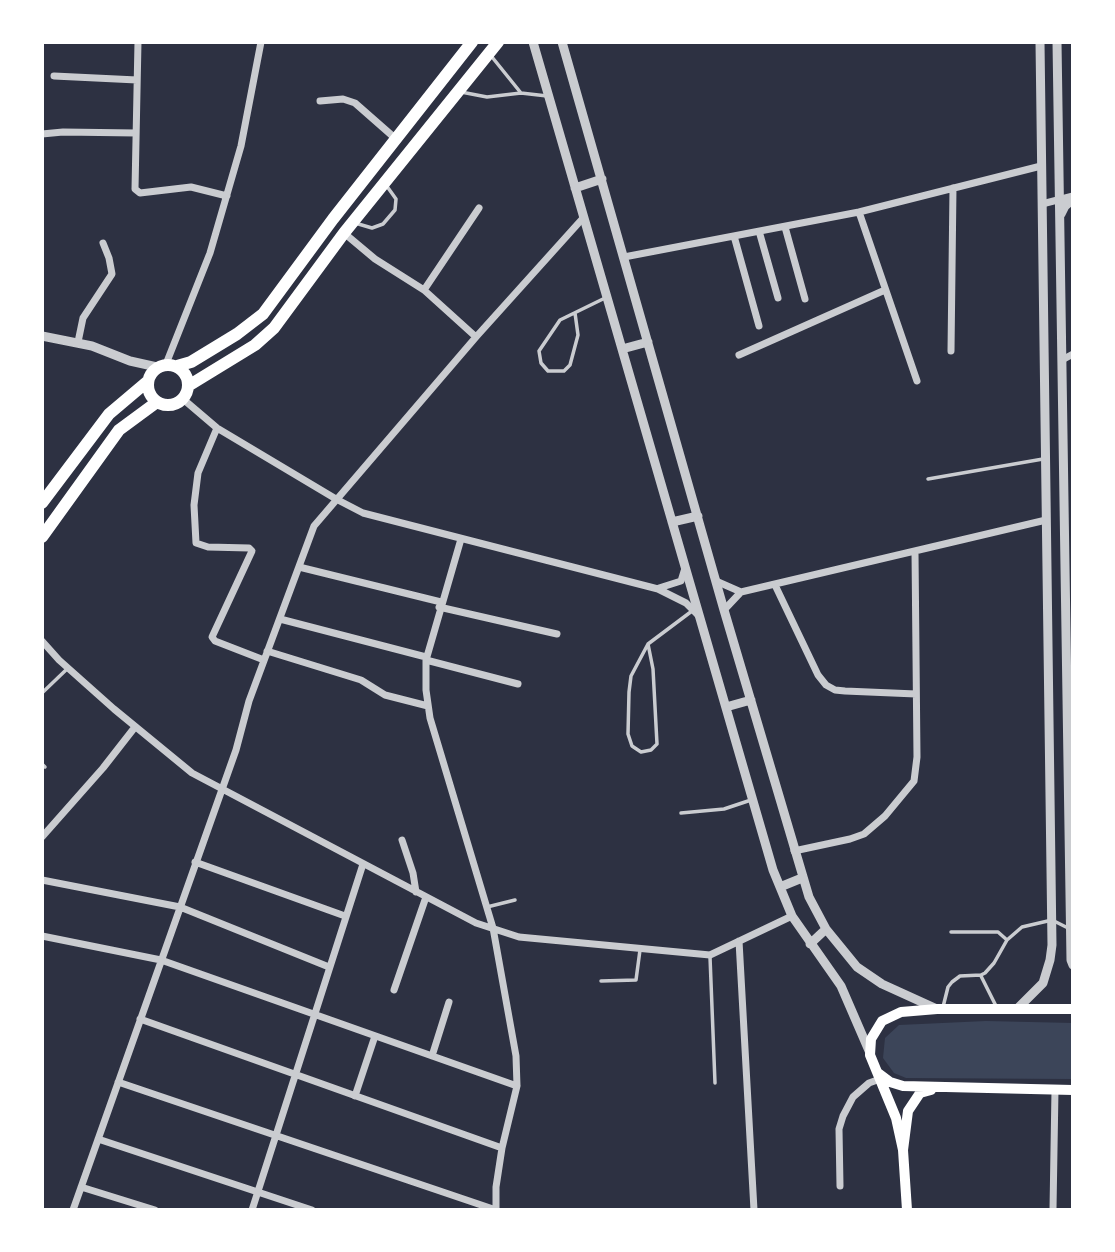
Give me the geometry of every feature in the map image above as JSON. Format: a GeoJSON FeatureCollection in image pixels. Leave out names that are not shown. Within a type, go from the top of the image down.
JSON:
{"type":"FeatureCollection","features":[{"type":"Feature","properties":{"kind":"highway"},"geometry":{"type":"LineString","coordinates":[[166,366],[186,374],[188,386],[183,399],[170,405],[157,402],[149,393],[148,381],[151,373],[166,366],[191,362],[258,319],[472,42]]}},
{"type":"Feature","properties":{"kind":"highway"},"geometry":{"type":"LineString","coordinates":[[188,386],[265,337],[344,233],[498,42]]}},
{"type":"Feature","properties":{"kind":"highway"},"geometry":{"type":"LineString","coordinates":[[45,495],[109,414],[148,381]]}},
{"type":"Feature","properties":{"kind":"highway"},"geometry":{"type":"LineString","coordinates":[[42,537],[119,430],[157,402]]}},
{"type":"Feature","properties":{"kind":"main road"},"geometry":{"type":"LineString","coordinates":[[906,1210],[903,1150],[896,1118],[872,1059],[870,1046],[874,1032],[888,1017],[901,1012],[997,1008],[1073,1009]]}},
{"type":"Feature","properties":{"kind":"main road"},"geometry":{"type":"LineString","coordinates":[[872,1059],[884,1078],[896,1085],[1073,1090]]}},
{"type":"Feature","properties":{"kind":"main road"},"geometry":{"type":"LineString","coordinates":[[903,1150],[908,1111],[914,1098],[920,1093],[938,1088]]}},
{"type":"Feature","properties":{"kind":"street"},"geometry":{"type":"LineString","coordinates":[[138,42],[135,189],[137,192],[191,187],[227,196]]}},
{"type":"Feature","properties":{"kind":"street"},"geometry":{"type":"LineString","coordinates":[[42,335],[78,342],[130,361],[166,366],[210,253],[227,196],[241,146],[261,42]]}},
{"type":"Feature","properties":{"kind":"street"},"geometry":{"type":"LineString","coordinates":[[533,42],[697,613],[780,887],[792,916],[841,986],[872,1059]]}},
{"type":"Feature","properties":{"kind":"street"},"geometry":{"type":"LineString","coordinates":[[562,42],[809,897],[826,929],[847,957],[863,971],[882,984],[940,1009]]}},
{"type":"Feature","properties":{"kind":"street"},"geometry":{"type":"LineString","coordinates":[[1018,1008],[1043,983],[1050,960],[1052,920],[1040,42]]}},
{"type":"Feature","properties":{"kind":"street"},"geometry":{"type":"LineString","coordinates":[[1057,42],[1064,480],[1069,516],[1070,930],[1073,965]]}},
{"type":"Feature","properties":{"kind":"street"},"geometry":{"type":"LineString","coordinates":[[54,76],[137,80]]}},
{"type":"Feature","properties":{"kind":"street"},"geometry":{"type":"LineString","coordinates":[[320,101],[343,99],[355,103],[396,140]]}},
{"type":"Feature","properties":{"kind":"street"},"geometry":{"type":"LineString","coordinates":[[42,134],[136,133]]}},
{"type":"Feature","properties":{"kind":"street"},"geometry":{"type":"LineString","coordinates":[[624,257],[859,212],[1041,166]]}},
{"type":"Feature","properties":{"kind":"street"},"geometry":{"type":"LineString","coordinates":[[575,188],[602,179]]}},
{"type":"Feature","properties":{"kind":"street"},"geometry":{"type":"LineString","coordinates":[[951,351],[953,188]]}},
{"type":"Feature","properties":{"kind":"street"},"geometry":{"type":"LineString","coordinates":[[1042,204],[1059,201],[1064,197],[1073,198]]}},
{"type":"Feature","properties":{"kind":"street"},"geometry":{"type":"LineString","coordinates":[[1060,218],[1065,206],[1073,198]]}},
{"type":"Feature","properties":{"kind":"street"},"geometry":{"type":"LineString","coordinates":[[424,290],[479,208]]}},
{"type":"Feature","properties":{"kind":"street"},"geometry":{"type":"LineString","coordinates":[[859,212],[917,381]]}},
{"type":"Feature","properties":{"kind":"street"},"geometry":{"type":"LineString","coordinates":[[73,1210],[267,651],[314,526],[476,337],[584,217]]}},
{"type":"Feature","properties":{"kind":"street"},"geometry":{"type":"LineString","coordinates":[[785,227],[805,299]]}},
{"type":"Feature","properties":{"kind":"street"},"geometry":{"type":"LineString","coordinates":[[760,231],[778,298]]}},
{"type":"Feature","properties":{"kind":"street"},"geometry":{"type":"LineString","coordinates":[[344,233],[375,260],[424,290],[476,337]]}},
{"type":"Feature","properties":{"kind":"street"},"geometry":{"type":"LineString","coordinates":[[734,236],[759,326]]}},
{"type":"Feature","properties":{"kind":"street"},"geometry":{"type":"LineString","coordinates":[[78,342],[83,318],[111,277],[112,269],[103,243]]}},
{"type":"Feature","properties":{"kind":"street"},"geometry":{"type":"LineString","coordinates":[[739,355],[886,290]]}},
{"type":"Feature","properties":{"kind":"street"},"geometry":{"type":"LineString","coordinates":[[622,349],[648,342]]}},
{"type":"Feature","properties":{"kind":"street"},"geometry":{"type":"LineString","coordinates":[[1062,359],[1073,354]]}},
{"type":"Feature","properties":{"kind":"street"},"geometry":{"type":"LineString","coordinates":[[183,399],[217,428],[363,513],[658,589],[686,603],[697,613]]}},
{"type":"Feature","properties":{"kind":"street"},"geometry":{"type":"LineString","coordinates":[[217,428],[198,473],[194,505],[196,543],[208,547],[249,548],[252,553],[212,636],[215,641],[264,660]]}},
{"type":"Feature","properties":{"kind":"street"},"geometry":{"type":"LineString","coordinates":[[1046,484],[1064,480]]}},
{"type":"Feature","properties":{"kind":"street"},"geometry":{"type":"LineString","coordinates":[[673,522],[698,516]]}},
{"type":"Feature","properties":{"kind":"street"},"geometry":{"type":"LineString","coordinates":[[724,610],[741,592],[1046,520]]}},
{"type":"Feature","properties":{"kind":"street"},"geometry":{"type":"LineString","coordinates":[[118,1082],[496,1210],[496,1187],[502,1147],[517,1086],[516,1056],[493,929],[425,690],[426,659],[461,539]]}},
{"type":"Feature","properties":{"kind":"street"},"geometry":{"type":"LineString","coordinates":[[794,851],[850,839],[875,827],[909,789],[916,772],[915,552]]}},
{"type":"Feature","properties":{"kind":"street"},"geometry":{"type":"LineString","coordinates":[[658,589],[681,581],[685,566]]}},
{"type":"Feature","properties":{"kind":"street"},"geometry":{"type":"LineString","coordinates":[[299,567],[557,635]]}},
{"type":"Feature","properties":{"kind":"street"},"geometry":{"type":"LineString","coordinates":[[716,581],[741,592]]}},
{"type":"Feature","properties":{"kind":"street"},"geometry":{"type":"LineString","coordinates":[[775,585],[818,675],[826,685],[835,690],[916,694]]}},
{"type":"Feature","properties":{"kind":"street"},"geometry":{"type":"LineString","coordinates":[[280,619],[518,684]]}},
{"type":"Feature","properties":{"kind":"street"},"geometry":{"type":"LineString","coordinates":[[42,640],[135,727],[192,773],[476,923],[519,937],[710,955],[792,916]]}},
{"type":"Feature","properties":{"kind":"street"},"geometry":{"type":"LineString","coordinates":[[267,651],[361,680],[385,695],[428,706]]}},
{"type":"Feature","properties":{"kind":"street"},"geometry":{"type":"LineString","coordinates":[[726,707],[751,700]]}},
{"type":"Feature","properties":{"kind":"street"},"geometry":{"type":"LineString","coordinates":[[42,837],[135,727]]}},
{"type":"Feature","properties":{"kind":"street"},"geometry":{"type":"LineString","coordinates":[[402,840],[416,892]]}},
{"type":"Feature","properties":{"kind":"street"},"geometry":{"type":"LineString","coordinates":[[195,862],[345,916]]}},
{"type":"Feature","properties":{"kind":"street"},"geometry":{"type":"LineString","coordinates":[[252,1210],[363,864]]}},
{"type":"Feature","properties":{"kind":"street"},"geometry":{"type":"LineString","coordinates":[[403,885],[413,873]]}},
{"type":"Feature","properties":{"kind":"street"},"geometry":{"type":"LineString","coordinates":[[780,887],[802,878]]}},
{"type":"Feature","properties":{"kind":"street"},"geometry":{"type":"LineString","coordinates":[[42,882],[180,907],[329,967]]}},
{"type":"Feature","properties":{"kind":"street"},"geometry":{"type":"LineString","coordinates":[[394,990],[426,897]]}},
{"type":"Feature","properties":{"kind":"street"},"geometry":{"type":"LineString","coordinates":[[810,944],[826,929]]}},
{"type":"Feature","properties":{"kind":"street"},"geometry":{"type":"LineString","coordinates":[[42,936],[161,960],[517,1086]]}},
{"type":"Feature","properties":{"kind":"street"},"geometry":{"type":"LineString","coordinates":[[739,941],[754,1210]]}},
{"type":"Feature","properties":{"kind":"street"},"geometry":{"type":"LineString","coordinates":[[432,1056],[449,1002]]}},
{"type":"Feature","properties":{"kind":"street"},"geometry":{"type":"LineString","coordinates":[[140,1019],[502,1147]]}},
{"type":"Feature","properties":{"kind":"street"},"geometry":{"type":"LineString","coordinates":[[355,1096],[375,1036]]}},
{"type":"Feature","properties":{"kind":"street"},"geometry":{"type":"LineString","coordinates":[[840,1186],[839,1129],[843,1116],[853,1097],[869,1083],[880,1079]]}},
{"type":"Feature","properties":{"kind":"street"},"geometry":{"type":"LineString","coordinates":[[1053,1209],[1055,1090]]}},
{"type":"Feature","properties":{"kind":"street"},"geometry":{"type":"LineString","coordinates":[[98,1139],[312,1210]]}},
{"type":"Feature","properties":{"kind":"street"},"geometry":{"type":"LineString","coordinates":[[81,1187],[155,1210]]}},
{"type":"Feature","properties":{"kind":"lane"},"geometry":{"type":"LineString","coordinates":[[488,53],[521,93]]}},
{"type":"Feature","properties":{"kind":"lane"},"geometry":{"type":"LineString","coordinates":[[458,91],[486,97],[521,93],[549,96]]}},
{"type":"Feature","properties":{"kind":"lane"},"geometry":{"type":"LineString","coordinates":[[353,222],[372,228],[383,224],[395,210],[396,199],[385,183]]}},
{"type":"Feature","properties":{"kind":"lane"},"geometry":{"type":"LineString","coordinates":[[575,313],[578,335],[570,365],[564,370],[548,371],[541,363],[539,351],[560,320],[607,297]]}},
{"type":"Feature","properties":{"kind":"lane"},"geometry":{"type":"LineString","coordinates":[[928,479],[1045,459]]}},
{"type":"Feature","properties":{"kind":"lane"},"geometry":{"type":"LineString","coordinates":[[648,644],[653,669],[657,744],[651,750],[641,752],[632,746],[628,734],[631,676],[648,644],[697,613]]}},
{"type":"Feature","properties":{"kind":"lane"},"geometry":{"type":"LineString","coordinates":[[42,693],[68,667]]}},
{"type":"Feature","properties":{"kind":"lane"},"geometry":{"type":"LineString","coordinates":[[681,813],[724,809],[753,799]]}},
{"type":"Feature","properties":{"kind":"lane"},"geometry":{"type":"LineString","coordinates":[[487,906],[515,900]]}},
{"type":"Feature","properties":{"kind":"lane"},"geometry":{"type":"LineString","coordinates":[[940,1009],[948,987],[956,979],[981,975],[994,963],[1007,940],[1023,927],[1052,920],[1070,930]]}},
{"type":"Feature","properties":{"kind":"lane"},"geometry":{"type":"LineString","coordinates":[[951,932],[998,932],[1007,940]]}},
{"type":"Feature","properties":{"kind":"lane"},"geometry":{"type":"LineString","coordinates":[[600,981],[636,980],[640,948]]}},
{"type":"Feature","properties":{"kind":"lane"},"geometry":{"type":"LineString","coordinates":[[710,955],[715,1083]]}},
{"type":"Feature","properties":{"kind":"lane"},"geometry":{"type":"LineString","coordinates":[[981,975],[997,1008]]}},
{"type":"Feature","properties":{"kind":"shaded area"},"geometry":{"type":"Polygon","coordinates":[[[986,1021],[1073,1023],[1073,1079],[906,1078],[894,1073],[883,1058],[885,1038],[899,1025],[986,1021]]]}}]}
